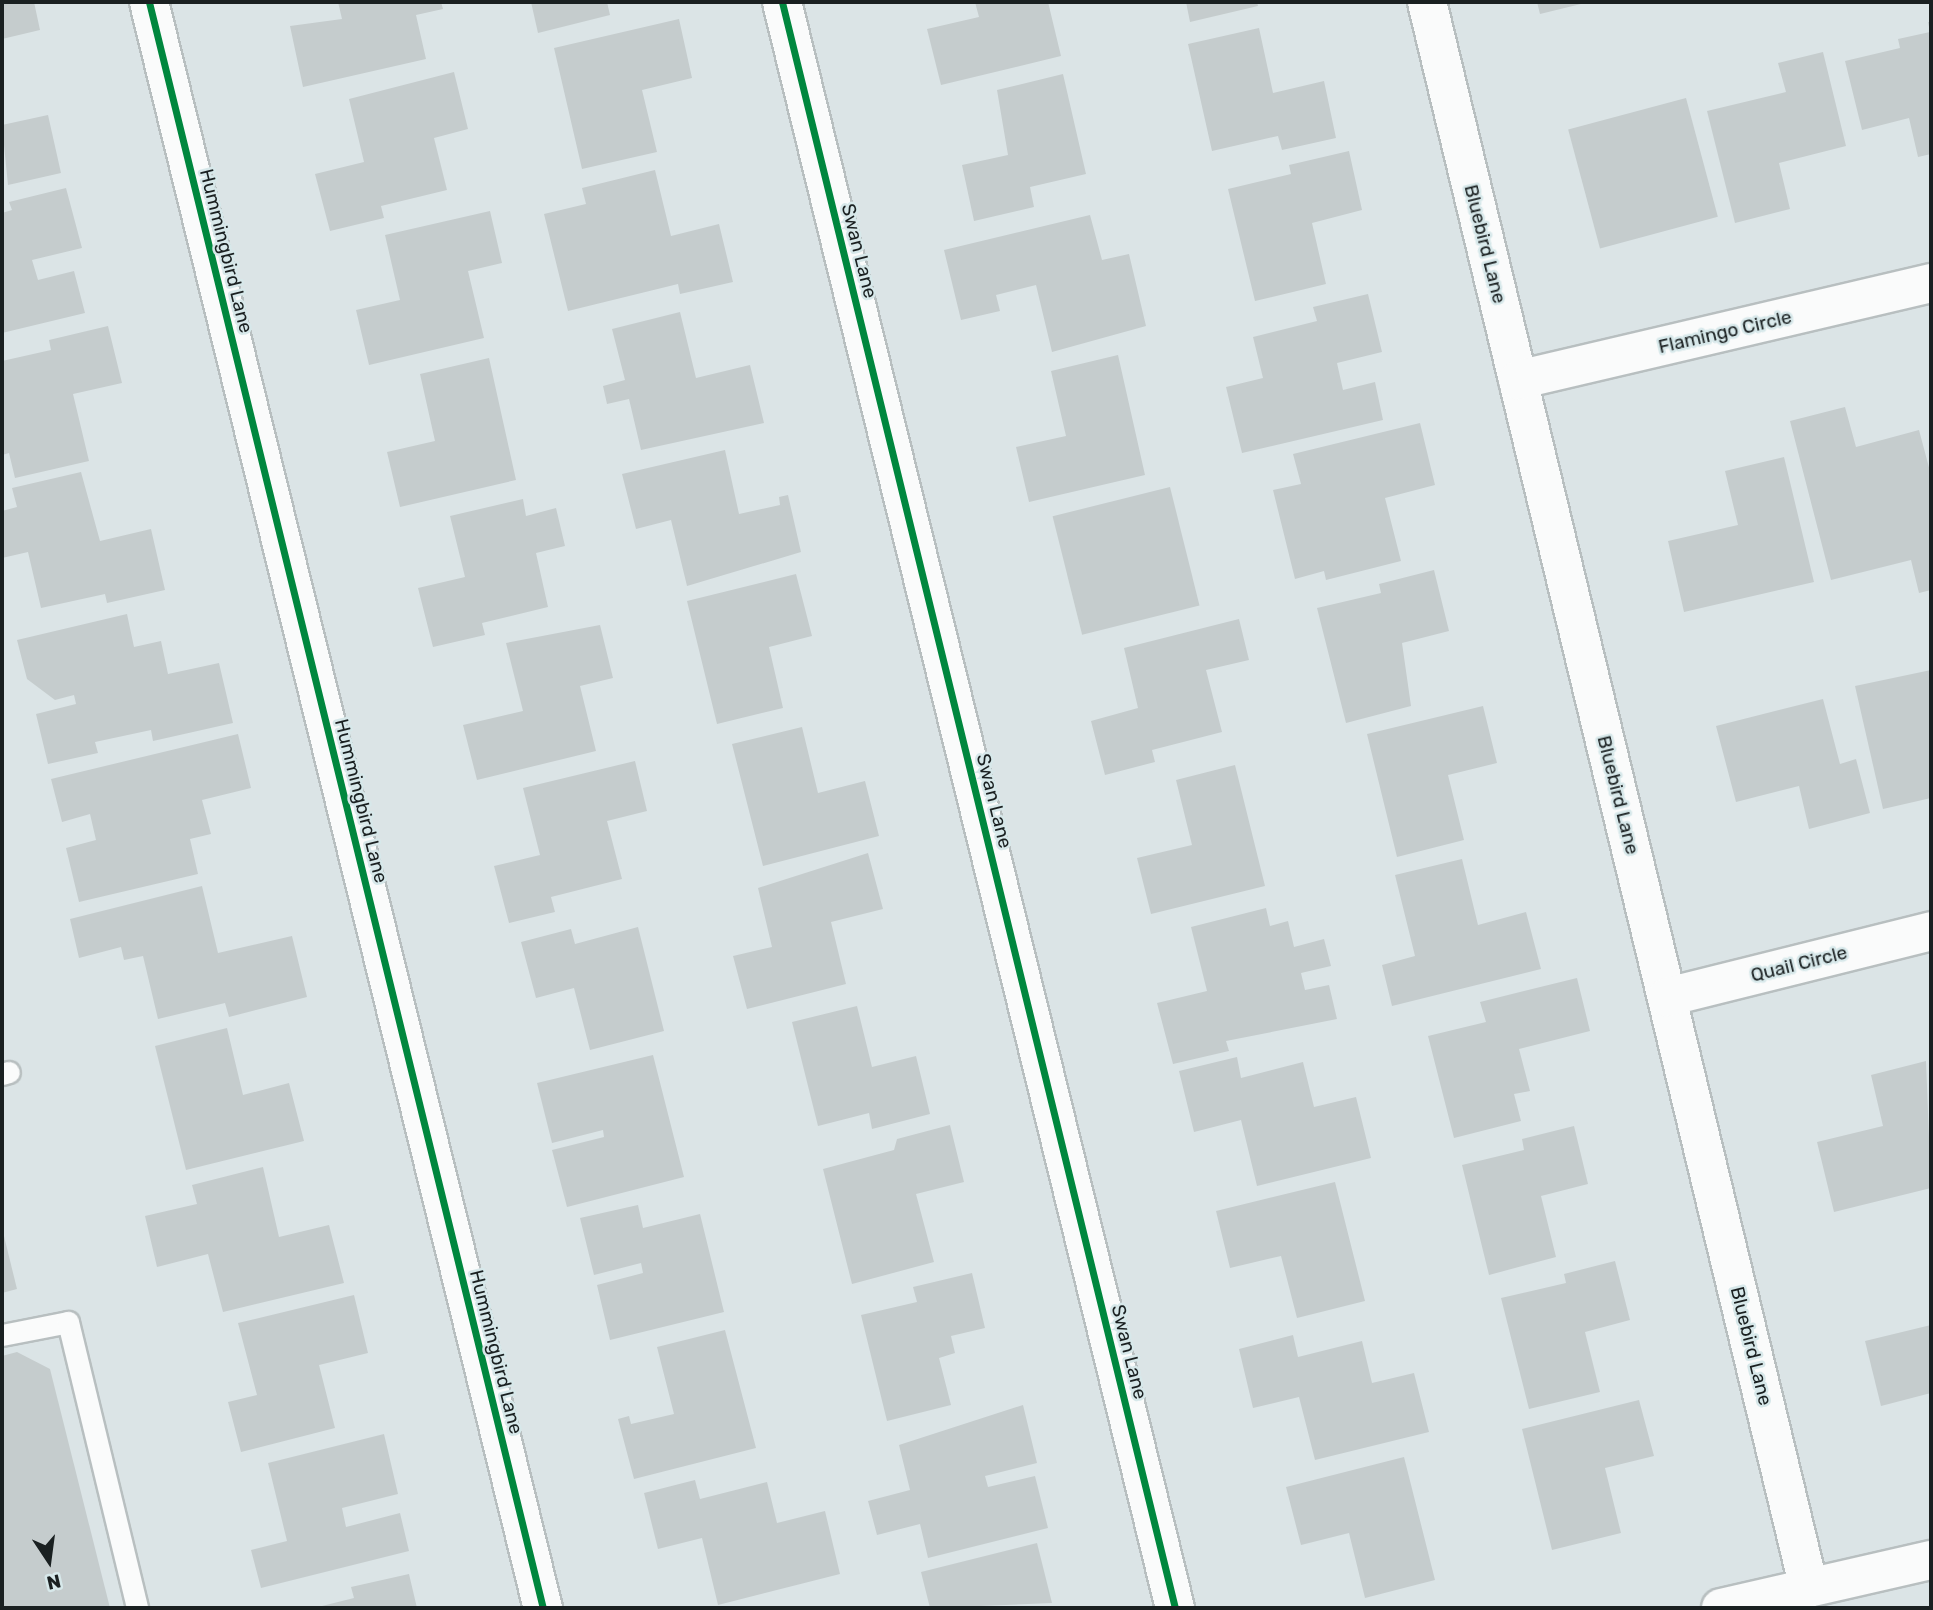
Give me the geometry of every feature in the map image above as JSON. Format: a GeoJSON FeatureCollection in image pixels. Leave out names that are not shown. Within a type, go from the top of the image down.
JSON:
{"type":"FeatureCollection","features":[{"type":"Feature","properties":{"kind":"street","name":"Hummingbird Lane"},"geometry":{"type":"LineString","coordinates":[[149,2],[543,1608]]}},
{"type":"Feature","properties":{"kind":"street","name":"Swan Lane"},"geometry":{"type":"LineString","coordinates":[[782,2],[1175,1608]]}},
{"type":"Feature","properties":{"kind":"street","name":"Bluebird Lane"},"geometry":{"type":"LineString","coordinates":[[1427,2],[1809,1588]]}},
{"type":"Feature","properties":{"kind":"street","name":"Flamingo Circle"},"geometry":{"type":"LineString","coordinates":[[1518,380],[1931,283]]}},
{"type":"Feature","properties":{"kind":"street","name":"Quail Circle"},"geometry":{"type":"LineString","coordinates":[[1667,997],[1931,931]]}},
{"type":"Feature","properties":{"kind":"street"},"geometry":{"type":"LineString","coordinates":[[1721,1608],[1931,1560]]}},
{"type":"Feature","properties":{"kind":"lane"},"geometry":{"type":"LineString","coordinates":[[2,1335],[68,1322],[137,1608]]}},
{"type":"Feature","properties":{"kind":"building"},"geometry":{"type":"Polygon","coordinates":[[[2,2],[34,2],[40,30],[2,39],[2,2]]]}},
{"type":"Feature","properties":{"kind":"building"},"geometry":{"type":"Polygon","coordinates":[[[338,2],[441,2],[443,9],[416,15],[426,59],[303,87],[290,26],[342,19],[338,2]]]}},
{"type":"Feature","properties":{"kind":"building"},"geometry":{"type":"Polygon","coordinates":[[[531,2],[607,2],[610,15],[538,33],[531,2]]]}},
{"type":"Feature","properties":{"kind":"building"},"geometry":{"type":"Polygon","coordinates":[[[975,2],[1048,2],[1061,56],[941,85],[927,29],[979,17],[975,2]]]}},
{"type":"Feature","properties":{"kind":"building"},"geometry":{"type":"Polygon","coordinates":[[[1186,2],[1257,2],[1258,6],[1190,22],[1186,2]]]}},
{"type":"Feature","properties":{"kind":"building"},"geometry":{"type":"Polygon","coordinates":[[[1537,2],[1585,2],[1585,3],[1540,14],[1537,2]]]}},
{"type":"Feature","properties":{"kind":"building"},"geometry":{"type":"Polygon","coordinates":[[[679,19],[692,78],[642,90],[657,152],[582,169],[554,48],[679,19]]]}},
{"type":"Feature","properties":{"kind":"building"},"geometry":{"type":"Polygon","coordinates":[[[1928,22],[1931,22],[1931,154],[1918,157],[1909,118],[1862,130],[1845,61],[1900,48],[1898,39],[1930,32],[1928,22]]]}},
{"type":"Feature","properties":{"kind":"building"},"geometry":{"type":"Polygon","coordinates":[[[1259,28],[1273,93],[1324,81],[1336,138],[1282,150],[1278,136],[1212,151],[1188,44],[1259,28]]]}},
{"type":"Feature","properties":{"kind":"building"},"geometry":{"type":"Polygon","coordinates":[[[1823,52],[1846,146],[1779,163],[1790,209],[1735,223],[1707,111],[1786,92],[1778,63],[1823,52]]]}},
{"type":"Feature","properties":{"kind":"building"},"geometry":{"type":"Polygon","coordinates":[[[454,72],[468,129],[434,138],[447,190],[381,206],[384,218],[330,231],[315,174],[364,162],[349,99],[454,72]]]}},
{"type":"Feature","properties":{"kind":"building"},"geometry":{"type":"Polygon","coordinates":[[[1063,74],[1086,174],[1030,187],[1034,207],[974,221],[962,165],[1008,155],[997,90],[1063,74]]]}},
{"type":"Feature","properties":{"kind":"building"},"geometry":{"type":"Polygon","coordinates":[[[1686,98],[1718,217],[1600,248],[1568,130],[1686,98]]]}},
{"type":"Feature","properties":{"kind":"building"},"geometry":{"type":"Polygon","coordinates":[[[48,115],[61,173],[8,185],[2,125],[48,115]]]}},
{"type":"Feature","properties":{"kind":"building"},"geometry":{"type":"Polygon","coordinates":[[[1349,151],[1362,210],[1312,223],[1326,284],[1255,301],[1228,189],[1291,174],[1289,165],[1349,151]]]}},
{"type":"Feature","properties":{"kind":"building"},"geometry":{"type":"Polygon","coordinates":[[[655,170],[671,236],[719,224],[733,282],[680,294],[678,284],[568,311],[544,214],[586,204],[582,188],[655,170]]]}},
{"type":"Feature","properties":{"kind":"building"},"geometry":{"type":"Polygon","coordinates":[[[66,188],[82,248],[32,260],[38,280],[74,271],[85,313],[2,333],[2,213],[12,210],[9,202],[66,188]]]}},
{"type":"Feature","properties":{"kind":"building"},"geometry":{"type":"Polygon","coordinates":[[[490,211],[502,263],[468,271],[484,338],[369,365],[356,310],[400,300],[385,235],[490,211]]]}},
{"type":"Feature","properties":{"kind":"building"},"geometry":{"type":"Polygon","coordinates":[[[1090,215],[1102,260],[1129,254],[1146,326],[1052,352],[1036,285],[996,295],[1000,311],[961,320],[944,250],[1090,215]]]}},
{"type":"Feature","properties":{"kind":"building"},"geometry":{"type":"Polygon","coordinates":[[[1368,294],[1382,352],[1337,363],[1343,390],[1375,382],[1383,420],[1242,453],[1226,387],[1263,378],[1253,337],[1317,321],[1313,307],[1368,294]]]}},
{"type":"Feature","properties":{"kind":"building"},"geometry":{"type":"Polygon","coordinates":[[[680,312],[696,378],[750,365],[764,423],[641,450],[629,399],[607,404],[603,386],[625,380],[612,329],[680,312]]]}},
{"type":"Feature","properties":{"kind":"building"},"geometry":{"type":"Polygon","coordinates":[[[108,326],[122,383],[73,394],[89,461],[15,478],[9,453],[2,455],[2,361],[51,350],[49,340],[108,326]]]}},
{"type":"Feature","properties":{"kind":"building"},"geometry":{"type":"Polygon","coordinates":[[[1118,355],[1145,475],[1029,502],[1016,447],[1066,436],[1051,371],[1118,355]]]}},
{"type":"Feature","properties":{"kind":"building"},"geometry":{"type":"Polygon","coordinates":[[[489,358],[516,480],[400,507],[387,452],[435,441],[420,374],[489,358]]]}},
{"type":"Feature","properties":{"kind":"building"},"geometry":{"type":"Polygon","coordinates":[[[1845,407],[1856,447],[1919,430],[1931,475],[1931,590],[1919,593],[1911,560],[1831,580],[1790,421],[1845,407]]]}},
{"type":"Feature","properties":{"kind":"building"},"geometry":{"type":"Polygon","coordinates":[[[1420,423],[1435,485],[1385,498],[1401,561],[1326,580],[1324,571],[1295,579],[1273,490],[1301,484],[1293,454],[1420,423]]]}},
{"type":"Feature","properties":{"kind":"building"},"geometry":{"type":"Polygon","coordinates":[[[725,450],[739,514],[780,505],[779,497],[788,495],[801,552],[687,586],[671,520],[636,529],[622,474],[725,450]]]}},
{"type":"Feature","properties":{"kind":"building"},"geometry":{"type":"Polygon","coordinates":[[[1784,457],[1814,582],[1684,612],[1668,541],[1738,525],[1725,471],[1784,457]]]}},
{"type":"Feature","properties":{"kind":"building"},"geometry":{"type":"Polygon","coordinates":[[[81,472],[100,541],[151,529],[165,590],[107,603],[105,594],[41,608],[28,552],[2,558],[2,511],[17,507],[12,488],[81,472]]]}},
{"type":"Feature","properties":{"kind":"building"},"geometry":{"type":"Polygon","coordinates":[[[1170,487],[1200,605],[1082,635],[1053,516],[1170,487]]]}},
{"type":"Feature","properties":{"kind":"building"},"geometry":{"type":"Polygon","coordinates":[[[523,499],[526,516],[556,508],[565,546],[536,553],[548,607],[482,623],[485,635],[433,647],[418,588],[465,577],[450,516],[523,499]]]}},
{"type":"Feature","properties":{"kind":"building"},"geometry":{"type":"Polygon","coordinates":[[[1434,570],[1449,631],[1402,643],[1411,706],[1346,723],[1317,608],[1381,593],[1379,584],[1434,570]]]}},
{"type":"Feature","properties":{"kind":"building"},"geometry":{"type":"Polygon","coordinates":[[[796,574],[812,636],[769,647],[783,708],[717,724],[687,601],[796,574]]]}},
{"type":"Feature","properties":{"kind":"building"},"geometry":{"type":"Polygon","coordinates":[[[127,614],[134,647],[161,641],[168,674],[219,663],[233,723],[153,741],[151,730],[95,742],[98,753],[48,764],[36,714],[76,704],[74,695],[55,700],[27,679],[17,640],[127,614]]]}},
{"type":"Feature","properties":{"kind":"building"},"geometry":{"type":"Polygon","coordinates":[[[1239,619],[1249,660],[1206,670],[1222,732],[1152,750],[1155,762],[1105,775],[1091,721],[1138,708],[1124,648],[1239,619]]]}},
{"type":"Feature","properties":{"kind":"building"},"geometry":{"type":"Polygon","coordinates":[[[600,625],[613,678],[580,686],[596,751],[477,780],[463,725],[523,711],[506,643],[600,625]]]}},
{"type":"Feature","properties":{"kind":"building"},"geometry":{"type":"Polygon","coordinates":[[[1931,670],[1931,798],[1883,809],[1855,686],[1931,670]]]}},
{"type":"Feature","properties":{"kind":"building"},"geometry":{"type":"Polygon","coordinates":[[[1823,699],[1840,764],[1856,759],[1870,813],[1809,829],[1799,786],[1736,802],[1716,726],[1823,699]]]}},
{"type":"Feature","properties":{"kind":"building"},"geometry":{"type":"Polygon","coordinates":[[[1483,706],[1497,763],[1448,775],[1464,840],[1397,857],[1367,734],[1483,706]]]}},
{"type":"Feature","properties":{"kind":"building"},"geometry":{"type":"Polygon","coordinates":[[[802,727],[818,793],[865,781],[879,836],[763,866],[732,744],[802,727]]]}},
{"type":"Feature","properties":{"kind":"building"},"geometry":{"type":"Polygon","coordinates":[[[238,734],[251,788],[202,800],[211,834],[190,839],[198,874],[79,902],[66,848],[96,840],[90,814],[62,822],[51,779],[238,734]]]}},
{"type":"Feature","properties":{"kind":"building"},"geometry":{"type":"Polygon","coordinates":[[[635,761],[647,811],[607,821],[622,879],[551,897],[555,912],[509,923],[494,866],[540,855],[523,788],[635,761]]]}},
{"type":"Feature","properties":{"kind":"building"},"geometry":{"type":"Polygon","coordinates":[[[1235,765],[1265,886],[1151,914],[1137,858],[1192,845],[1176,780],[1235,765]]]}},
{"type":"Feature","properties":{"kind":"building"},"geometry":{"type":"Polygon","coordinates":[[[868,853],[883,909],[831,922],[846,984],[747,1009],[733,956],[772,947],[758,888],[868,853]]]}},
{"type":"Feature","properties":{"kind":"building"},"geometry":{"type":"Polygon","coordinates":[[[1462,859],[1478,925],[1526,912],[1541,969],[1392,1006],[1382,965],[1415,956],[1395,875],[1462,859]]]}},
{"type":"Feature","properties":{"kind":"building"},"geometry":{"type":"Polygon","coordinates":[[[202,886],[218,953],[292,936],[307,997],[229,1017],[225,1003],[158,1019],[143,956],[124,960],[121,947],[79,958],[70,919],[202,886]]]}},
{"type":"Feature","properties":{"kind":"building"},"geometry":{"type":"Polygon","coordinates":[[[1266,908],[1270,926],[1288,921],[1294,947],[1324,939],[1331,966],[1301,973],[1305,990],[1329,985],[1337,1019],[1226,1041],[1229,1051],[1173,1064],[1157,1003],[1207,991],[1191,927],[1266,908]]]}},
{"type":"Feature","properties":{"kind":"building"},"geometry":{"type":"Polygon","coordinates":[[[638,927],[664,1031],[590,1050],[574,988],[536,998],[521,942],[571,929],[575,944],[638,927]]]}},
{"type":"Feature","properties":{"kind":"building"},"geometry":{"type":"Polygon","coordinates":[[[1577,978],[1590,1031],[1519,1049],[1530,1091],[1514,1094],[1521,1121],[1454,1138],[1428,1036],[1486,1022],[1480,1002],[1577,978]]]}},
{"type":"Feature","properties":{"kind":"building"},"geometry":{"type":"Polygon","coordinates":[[[857,1006],[872,1067],[916,1056],[930,1114],[872,1129],[869,1113],[818,1126],[792,1022],[857,1006]]]}},
{"type":"Feature","properties":{"kind":"building"},"geometry":{"type":"Polygon","coordinates":[[[227,1028],[243,1095],[289,1083],[304,1141],[186,1170],[155,1046],[227,1028]]]}},
{"type":"Feature","properties":{"kind":"building"},"geometry":{"type":"Polygon","coordinates":[[[653,1055],[684,1177],[567,1207],[552,1150],[604,1137],[603,1130],[552,1143],[537,1083],[653,1055]]]}},
{"type":"Feature","properties":{"kind":"building"},"geometry":{"type":"Polygon","coordinates":[[[1237,1057],[1241,1078],[1303,1062],[1314,1107],[1356,1097],[1371,1158],[1257,1186],[1241,1120],[1194,1132],[1179,1071],[1237,1057]]]}},
{"type":"Feature","properties":{"kind":"building"},"geometry":{"type":"Polygon","coordinates":[[[1926,1061],[1931,1188],[1834,1212],[1817,1142],[1883,1126],[1871,1075],[1926,1061]]]}},
{"type":"Feature","properties":{"kind":"building"},"geometry":{"type":"Polygon","coordinates":[[[950,1125],[964,1182],[916,1194],[934,1262],[852,1284],[823,1169],[894,1150],[897,1139],[950,1125]]]}},
{"type":"Feature","properties":{"kind":"building"},"geometry":{"type":"Polygon","coordinates":[[[1574,1126],[1588,1184],[1541,1196],[1556,1257],[1489,1275],[1462,1165],[1524,1150],[1522,1139],[1574,1126]]]}},
{"type":"Feature","properties":{"kind":"building"},"geometry":{"type":"Polygon","coordinates":[[[263,1167],[279,1237],[329,1225],[344,1283],[223,1312],[208,1254],[157,1267],[145,1216],[197,1204],[192,1185],[263,1167]]]}},
{"type":"Feature","properties":{"kind":"building"},"geometry":{"type":"Polygon","coordinates":[[[1335,1182],[1365,1301],[1297,1318],[1281,1256],[1230,1268],[1216,1211],[1335,1182]]]}},
{"type":"Feature","properties":{"kind":"building"},"geometry":{"type":"Polygon","coordinates":[[[638,1205],[643,1228],[700,1214],[724,1312],[610,1340],[597,1285],[643,1273],[641,1263],[594,1275],[580,1218],[638,1205]]]}},
{"type":"Feature","properties":{"kind":"building"},"geometry":{"type":"Polygon","coordinates":[[[2,1233],[17,1289],[2,1293],[2,1233]]]}},
{"type":"Feature","properties":{"kind":"building"},"geometry":{"type":"Polygon","coordinates":[[[1615,1261],[1630,1320],[1585,1332],[1600,1392],[1529,1409],[1501,1298],[1566,1283],[1564,1274],[1615,1261]]]}},
{"type":"Feature","properties":{"kind":"building"},"geometry":{"type":"Polygon","coordinates":[[[972,1273],[985,1328],[951,1336],[955,1353],[939,1358],[951,1405],[887,1421],[861,1315],[917,1302],[913,1287],[972,1273]]]}},
{"type":"Feature","properties":{"kind":"building"},"geometry":{"type":"Polygon","coordinates":[[[354,1295],[368,1353],[319,1365],[335,1428],[241,1452],[228,1402],[257,1395],[238,1323],[354,1295]]]}},
{"type":"Feature","properties":{"kind":"building"},"geometry":{"type":"Polygon","coordinates":[[[1931,1325],[1931,1393],[1881,1406],[1865,1341],[1931,1325]]]}},
{"type":"Feature","properties":{"kind":"building"},"geometry":{"type":"Polygon","coordinates":[[[725,1330],[756,1448],[634,1479],[618,1419],[629,1416],[631,1424],[674,1414],[657,1347],[725,1330]]]}},
{"type":"Feature","properties":{"kind":"building"},"geometry":{"type":"Polygon","coordinates":[[[1293,1335],[1298,1357],[1362,1341],[1372,1383],[1414,1373],[1429,1432],[1315,1460],[1299,1397],[1253,1408],[1239,1349],[1293,1335]]]}},
{"type":"Feature","properties":{"kind":"building"},"geometry":{"type":"Polygon","coordinates":[[[17,1352],[50,1369],[110,1608],[2,1608],[2,1356],[17,1352]]]}},
{"type":"Feature","properties":{"kind":"building"},"geometry":{"type":"Polygon","coordinates":[[[1639,1400],[1654,1456],[1605,1468],[1621,1533],[1552,1550],[1522,1429],[1639,1400]]]}},
{"type":"Feature","properties":{"kind":"building"},"geometry":{"type":"Polygon","coordinates":[[[1023,1405],[1037,1463],[985,1476],[988,1487],[1035,1476],[1048,1528],[928,1558],[920,1524],[877,1535],[868,1501],[910,1490],[899,1445],[1023,1405]]]}},
{"type":"Feature","properties":{"kind":"building"},"geometry":{"type":"Polygon","coordinates":[[[384,1434],[398,1494],[342,1508],[346,1527],[400,1513],[409,1551],[261,1588],[251,1550],[287,1541],[268,1463],[384,1434]]]}},
{"type":"Feature","properties":{"kind":"building"},"geometry":{"type":"Polygon","coordinates":[[[1404,1457],[1435,1580],[1365,1598],[1349,1533],[1301,1545],[1286,1487],[1404,1457]]]}},
{"type":"Feature","properties":{"kind":"building"},"geometry":{"type":"Polygon","coordinates":[[[695,1480],[700,1499],[767,1482],[777,1523],[825,1511],[840,1574],[718,1605],[702,1538],[658,1549],[644,1493],[695,1480]]]}},
{"type":"Feature","properties":{"kind":"building"},"geometry":{"type":"Polygon","coordinates":[[[1037,1543],[1052,1603],[930,1608],[921,1572],[1037,1543]]]}},
{"type":"Feature","properties":{"kind":"building"},"geometry":{"type":"Polygon","coordinates":[[[409,1574],[417,1608],[314,1608],[354,1598],[351,1587],[409,1574]]]}},
{"type":"Feature","properties":{"kind":"cycle path"},"geometry":{"type":"LineString","coordinates":[[149,2],[543,1608]]}},
{"type":"Feature","properties":{"kind":"cycle path"},"geometry":{"type":"LineString","coordinates":[[782,2],[1175,1608]]}}]}
